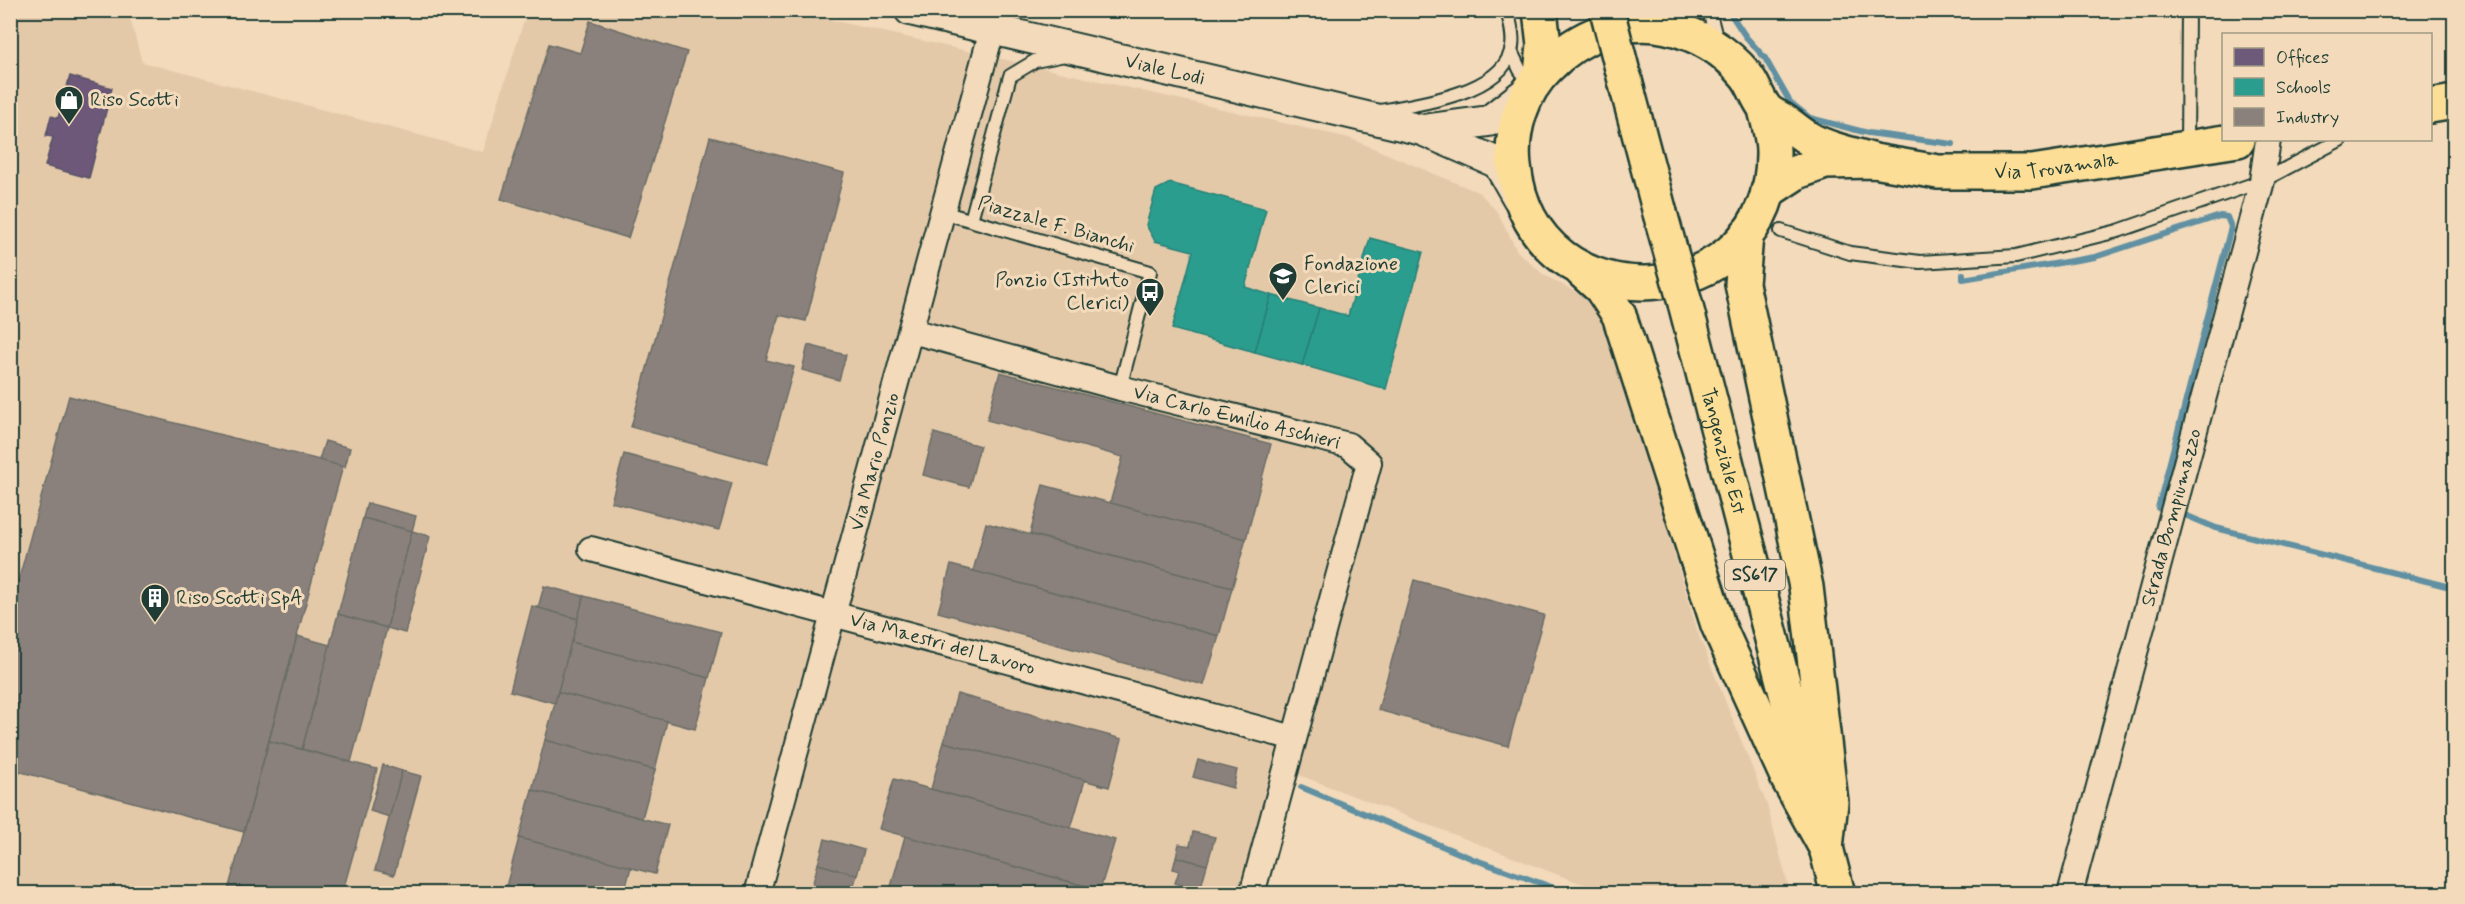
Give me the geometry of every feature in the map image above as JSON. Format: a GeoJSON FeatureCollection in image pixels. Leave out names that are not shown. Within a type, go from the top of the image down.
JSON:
{"type":"FeatureCollection","features":[{"type":"Feature","properties":{"kind":"main road"},"geometry":{"type":"LineString","coordinates":[[1540,10],[1544,45],[1535,83],[1517,120],[1513,153],[1516,186],[1528,216],[1550,246],[1601,288],[1618,315],[1718,625],[1788,779],[1826,848]]}},
{"type":"Feature","properties":{"kind":"main road","name":"Tangenziale Est"},"geometry":{"type":"LineString","coordinates":[[1607,10],[1838,894]]}},
{"type":"Feature","properties":{"kind":"main road"},"geometry":{"type":"LineString","coordinates":[[1535,83],[1561,54],[1584,39],[1610,29],[1637,25],[1700,26],[1747,76],[1765,109],[1774,150],[1768,192],[1759,214],[1746,235],[1725,256],[1698,273],[1669,282],[1638,285],[1608,280],[1579,268]]}},
{"type":"Feature","properties":{"kind":"main road"},"geometry":{"type":"LineString","coordinates":[[2432,106],[2454,102]]}},
{"type":"Feature","properties":{"kind":"main road","name":"Via Trovamala"},"geometry":{"type":"LineString","coordinates":[[1765,109],[1812,140],[1874,161],[1938,172],[2032,172],[2232,141]]}},
{"type":"Feature","properties":{"kind":"main road","name":"Via Trovamala"},"geometry":{"type":"LineString","coordinates":[[1768,192],[1797,172],[1825,162],[1874,161]]}},
{"type":"Feature","properties":{"kind":"main road"},"geometry":{"type":"LineString","coordinates":[[1746,235],[1742,284],[1806,587],[1831,802],[1826,848]]}},
{"type":"Feature","properties":{"kind":"street","name":"Viale Lodi"},"geometry":{"type":"LineString","coordinates":[[910,10],[1422,130],[1498,163],[1528,216]]}},
{"type":"Feature","properties":{"kind":"street","name":"Via Mario Ponzio"},"geometry":{"type":"LineString","coordinates":[[757,894],[912,331],[992,30]]}},
{"type":"Feature","properties":{"kind":"street","name":"Viale Lodi"},"geometry":{"type":"LineString","coordinates":[[1422,130],[1489,121],[1535,83]]}},
{"type":"Feature","properties":{"kind":"street","name":"Strada Bompiumazzo"},"geometry":{"type":"LineString","coordinates":[[2070,894],[2262,181],[2268,141]]}},
{"type":"Feature","properties":{"kind":"street","name":"Via Carlo Emilio Aschieri"},"geometry":{"type":"LineString","coordinates":[[912,331],[1120,388],[1348,445],[1369,463],[1252,894]]}},
{"type":"Feature","properties":{"kind":"street","name":"Via Maestri del Lavoro"},"geometry":{"type":"LineString","coordinates":[[591,549],[833,616],[1294,738]]}},
{"type":"Feature","properties":{"kind":"lane"},"geometry":{"type":"LineString","coordinates":[[1507,10],[1511,24],[1511,51],[1520,70],[1535,83]]}},
{"type":"Feature","properties":{"kind":"lane"},"geometry":{"type":"LineString","coordinates":[[2187,148],[2188,10]]}},
{"type":"Feature","properties":{"kind":"lane"},"geometry":{"type":"LineString","coordinates":[[971,220],[1010,76],[1035,61],[1083,51]]}},
{"type":"Feature","properties":{"kind":"lane"},"geometry":{"type":"LineString","coordinates":[[1356,114],[1411,105],[1476,88],[1499,72],[1511,51]]}},
{"type":"Feature","properties":{"kind":"lane"},"geometry":{"type":"LineString","coordinates":[[1781,231],[1850,253],[1920,262],[2016,256],[2118,231],[2262,181],[2338,141]]}},
{"type":"Feature","properties":{"kind":"lane","name":"Piazzale F. Bianchi"},"geometry":{"type":"LineString","coordinates":[[942,212],[1150,272],[1120,388]]}},
{"type":"Feature","properties":{"kind":"shaded area"},"geometry":{"type":"Polygon","coordinates":[[[10,11],[128,11],[142,62],[483,152],[527,11],[792,11],[1349,138],[1480,193],[1498,213],[1517,251],[1544,275],[1587,298],[1605,320],[1698,633],[1767,805],[1790,893],[1617,893],[1577,882],[1299,775],[1266,893],[11,893],[10,11]]]}},
{"type":"Feature","properties":{"kind":"building: Offices"},"geometry":{"type":"Polygon","coordinates":[[[70,76],[112,88],[89,178],[45,166],[53,137],[46,136],[51,116],[58,118],[70,76]]]}},
{"type":"Feature","properties":{"kind":"building: Schools"},"geometry":{"type":"Polygon","coordinates":[[[1170,183],[1266,209],[1245,287],[1271,295],[1255,352],[1172,329],[1193,251],[1155,241],[1146,225],[1156,190],[1170,183]]]}},
{"type":"Feature","properties":{"kind":"building: Schools"},"geometry":{"type":"Polygon","coordinates":[[[1370,238],[1423,252],[1386,389],[1302,365],[1319,308],[1348,316],[1370,238]]]}},
{"type":"Feature","properties":{"kind":"building: Schools"},"geometry":{"type":"Polygon","coordinates":[[[1271,295],[1319,308],[1302,365],[1255,352],[1271,295]]]}},
{"type":"Feature","properties":{"kind":"building: Industry"},"geometry":{"type":"Polygon","coordinates":[[[590,21],[687,52],[628,238],[501,199],[549,44],[580,53],[590,21]]]}},
{"type":"Feature","properties":{"kind":"building: Industry"},"geometry":{"type":"Polygon","coordinates":[[[710,137],[844,173],[806,321],[779,315],[766,360],[794,367],[767,464],[631,427],[710,137]]]}},
{"type":"Feature","properties":{"kind":"building: Industry"},"geometry":{"type":"Polygon","coordinates":[[[808,345],[846,355],[839,380],[802,370],[808,345]]]}},
{"type":"Feature","properties":{"kind":"building: Industry"},"geometry":{"type":"Polygon","coordinates":[[[1000,372],[1271,444],[1246,539],[1110,503],[1123,457],[987,420],[1000,372]]]}},
{"type":"Feature","properties":{"kind":"building: Industry","name":"Riso Scotti SpA"},"geometry":{"type":"Polygon","coordinates":[[[69,396],[343,466],[244,832],[10,769],[10,611],[69,396]]]}},
{"type":"Feature","properties":{"kind":"building: Industry"},"geometry":{"type":"Polygon","coordinates":[[[934,433],[980,446],[969,487],[923,475],[934,433]]]}},
{"type":"Feature","properties":{"kind":"building: Industry"},"geometry":{"type":"Polygon","coordinates":[[[325,441],[350,448],[345,467],[319,460],[325,441]]]}},
{"type":"Feature","properties":{"kind":"building: Industry"},"geometry":{"type":"Polygon","coordinates":[[[624,454],[732,483],[719,530],[611,502],[624,454]]]}},
{"type":"Feature","properties":{"kind":"building: Industry"},"geometry":{"type":"Polygon","coordinates":[[[1043,485],[1246,539],[1232,588],[1030,534],[1043,485]]]}},
{"type":"Feature","properties":{"kind":"building: Industry"},"geometry":{"type":"Polygon","coordinates":[[[367,503],[416,516],[412,531],[363,518],[367,503]]]}},
{"type":"Feature","properties":{"kind":"building: Industry"},"geometry":{"type":"Polygon","coordinates":[[[363,518],[412,531],[387,628],[338,614],[363,518]]]}},
{"type":"Feature","properties":{"kind":"building: Industry"},"geometry":{"type":"Polygon","coordinates":[[[986,523],[1232,588],[1219,636],[973,571],[986,523]]]}},
{"type":"Feature","properties":{"kind":"building: Industry"},"geometry":{"type":"Polygon","coordinates":[[[412,531],[430,536],[405,633],[387,628],[412,531]]]}},
{"type":"Feature","properties":{"kind":"building: Industry"},"geometry":{"type":"Polygon","coordinates":[[[951,565],[1219,636],[1204,685],[938,612],[951,565]]]}},
{"type":"Feature","properties":{"kind":"building: Industry"},"geometry":{"type":"Polygon","coordinates":[[[1414,580],[1544,615],[1508,746],[1378,710],[1414,580]]]}},
{"type":"Feature","properties":{"kind":"building: Industry"},"geometry":{"type":"Polygon","coordinates":[[[544,586],[584,596],[578,619],[538,608],[544,586]]]}},
{"type":"Feature","properties":{"kind":"building: Industry"},"geometry":{"type":"Polygon","coordinates":[[[584,596],[721,632],[709,678],[571,642],[584,596]]]}},
{"type":"Feature","properties":{"kind":"building: Industry"},"geometry":{"type":"Polygon","coordinates":[[[532,606],[578,619],[555,703],[510,691],[532,606]]]}},
{"type":"Feature","properties":{"kind":"building: Industry"},"geometry":{"type":"Polygon","coordinates":[[[338,614],[387,628],[351,762],[302,749],[338,614]]]}},
{"type":"Feature","properties":{"kind":"building: Industry"},"geometry":{"type":"Polygon","coordinates":[[[297,636],[330,645],[302,749],[269,741],[297,636]]]}},
{"type":"Feature","properties":{"kind":"building: Industry"},"geometry":{"type":"Polygon","coordinates":[[[571,642],[709,678],[695,729],[558,692],[571,642]]]}},
{"type":"Feature","properties":{"kind":"building: Industry"},"geometry":{"type":"Polygon","coordinates":[[[558,692],[667,721],[655,770],[545,740],[558,692]]]}},
{"type":"Feature","properties":{"kind":"building: Industry"},"geometry":{"type":"Polygon","coordinates":[[[957,694],[1122,739],[1109,787],[944,742],[957,694]]]}},
{"type":"Feature","properties":{"kind":"building: Industry"},"geometry":{"type":"Polygon","coordinates":[[[545,740],[655,770],[642,818],[532,790],[545,740]]]}},
{"type":"Feature","properties":{"kind":"building: Industry"},"geometry":{"type":"Polygon","coordinates":[[[269,741],[377,769],[342,894],[227,894],[269,741]]]}},
{"type":"Feature","properties":{"kind":"building: Industry"},"geometry":{"type":"Polygon","coordinates":[[[944,742],[1085,780],[1071,828],[931,789],[944,742]]]}},
{"type":"Feature","properties":{"kind":"building: Industry"},"geometry":{"type":"Polygon","coordinates":[[[1198,760],[1237,770],[1233,788],[1193,777],[1198,760]]]}},
{"type":"Feature","properties":{"kind":"building: Industry"},"geometry":{"type":"Polygon","coordinates":[[[383,765],[402,771],[390,817],[370,811],[383,765]]]}},
{"type":"Feature","properties":{"kind":"building: Industry"},"geometry":{"type":"Polygon","coordinates":[[[402,771],[421,776],[394,875],[375,870],[402,771]]]}},
{"type":"Feature","properties":{"kind":"building: Industry"},"geometry":{"type":"Polygon","coordinates":[[[894,779],[1115,840],[1100,890],[879,829],[894,779]]]}},
{"type":"Feature","properties":{"kind":"building: Industry"},"geometry":{"type":"Polygon","coordinates":[[[532,790],[668,825],[655,874],[519,838],[532,790]]]}},
{"type":"Feature","properties":{"kind":"building: Industry"},"geometry":{"type":"Polygon","coordinates":[[[1193,832],[1215,837],[1207,865],[1176,857],[1179,844],[1190,846],[1193,832]]]}},
{"type":"Feature","properties":{"kind":"building: Industry"},"geometry":{"type":"Polygon","coordinates":[[[905,836],[1081,885],[1079,894],[889,894],[905,836]]]}},
{"type":"Feature","properties":{"kind":"building: Industry"},"geometry":{"type":"Polygon","coordinates":[[[519,838],[631,867],[624,894],[504,894],[519,838]]]}},
{"type":"Feature","properties":{"kind":"building: Industry"},"geometry":{"type":"Polygon","coordinates":[[[825,839],[864,850],[857,875],[818,864],[825,839]]]}},
{"type":"Feature","properties":{"kind":"building: Industry"},"geometry":{"type":"Polygon","coordinates":[[[1176,857],[1207,865],[1200,890],[1175,883],[1179,871],[1173,869],[1176,857]]]}},
{"type":"Feature","properties":{"kind":"building: Industry"},"geometry":{"type":"Polygon","coordinates":[[[818,864],[857,875],[851,894],[825,894],[811,890],[818,864]]]}},
{"type":"Feature","properties":{"kind":"waterway"},"geometry":{"type":"LineString","coordinates":[[1728,10],[1746,37],[1765,58],[1790,102],[1810,118],[1868,133],[1953,144]]}},
{"type":"Feature","properties":{"kind":"waterway"},"geometry":{"type":"LineString","coordinates":[[1963,274],[1963,279],[2095,257],[2220,216],[2227,217],[2231,227],[2158,508]]}},
{"type":"Feature","properties":{"kind":"waterway"},"geometry":{"type":"LineString","coordinates":[[2185,515],[2216,528],[2454,588]]}},
{"type":"Feature","properties":{"kind":"waterway"},"geometry":{"type":"LineString","coordinates":[[1301,787],[1473,859],[1571,894]]}},
{"type":"Feature","properties":{"kind":"place","name":"Riso Scotti"},"geometry":{"type":"Point","coordinates":[69,126]}},
{"type":"Feature","properties":{"kind":"place","name":"Fondazione Clerici"},"geometry":{"type":"Point","coordinates":[1283,302]}},
{"type":"Feature","properties":{"kind":"place","name":"Ponzio (Istituto Clerici)"},"geometry":{"type":"Point","coordinates":[1150,318]}},
{"type":"Feature","properties":{"kind":"place","name":"Riso Scotti SpA"},"geometry":{"type":"Point","coordinates":[155,624]}}]}
